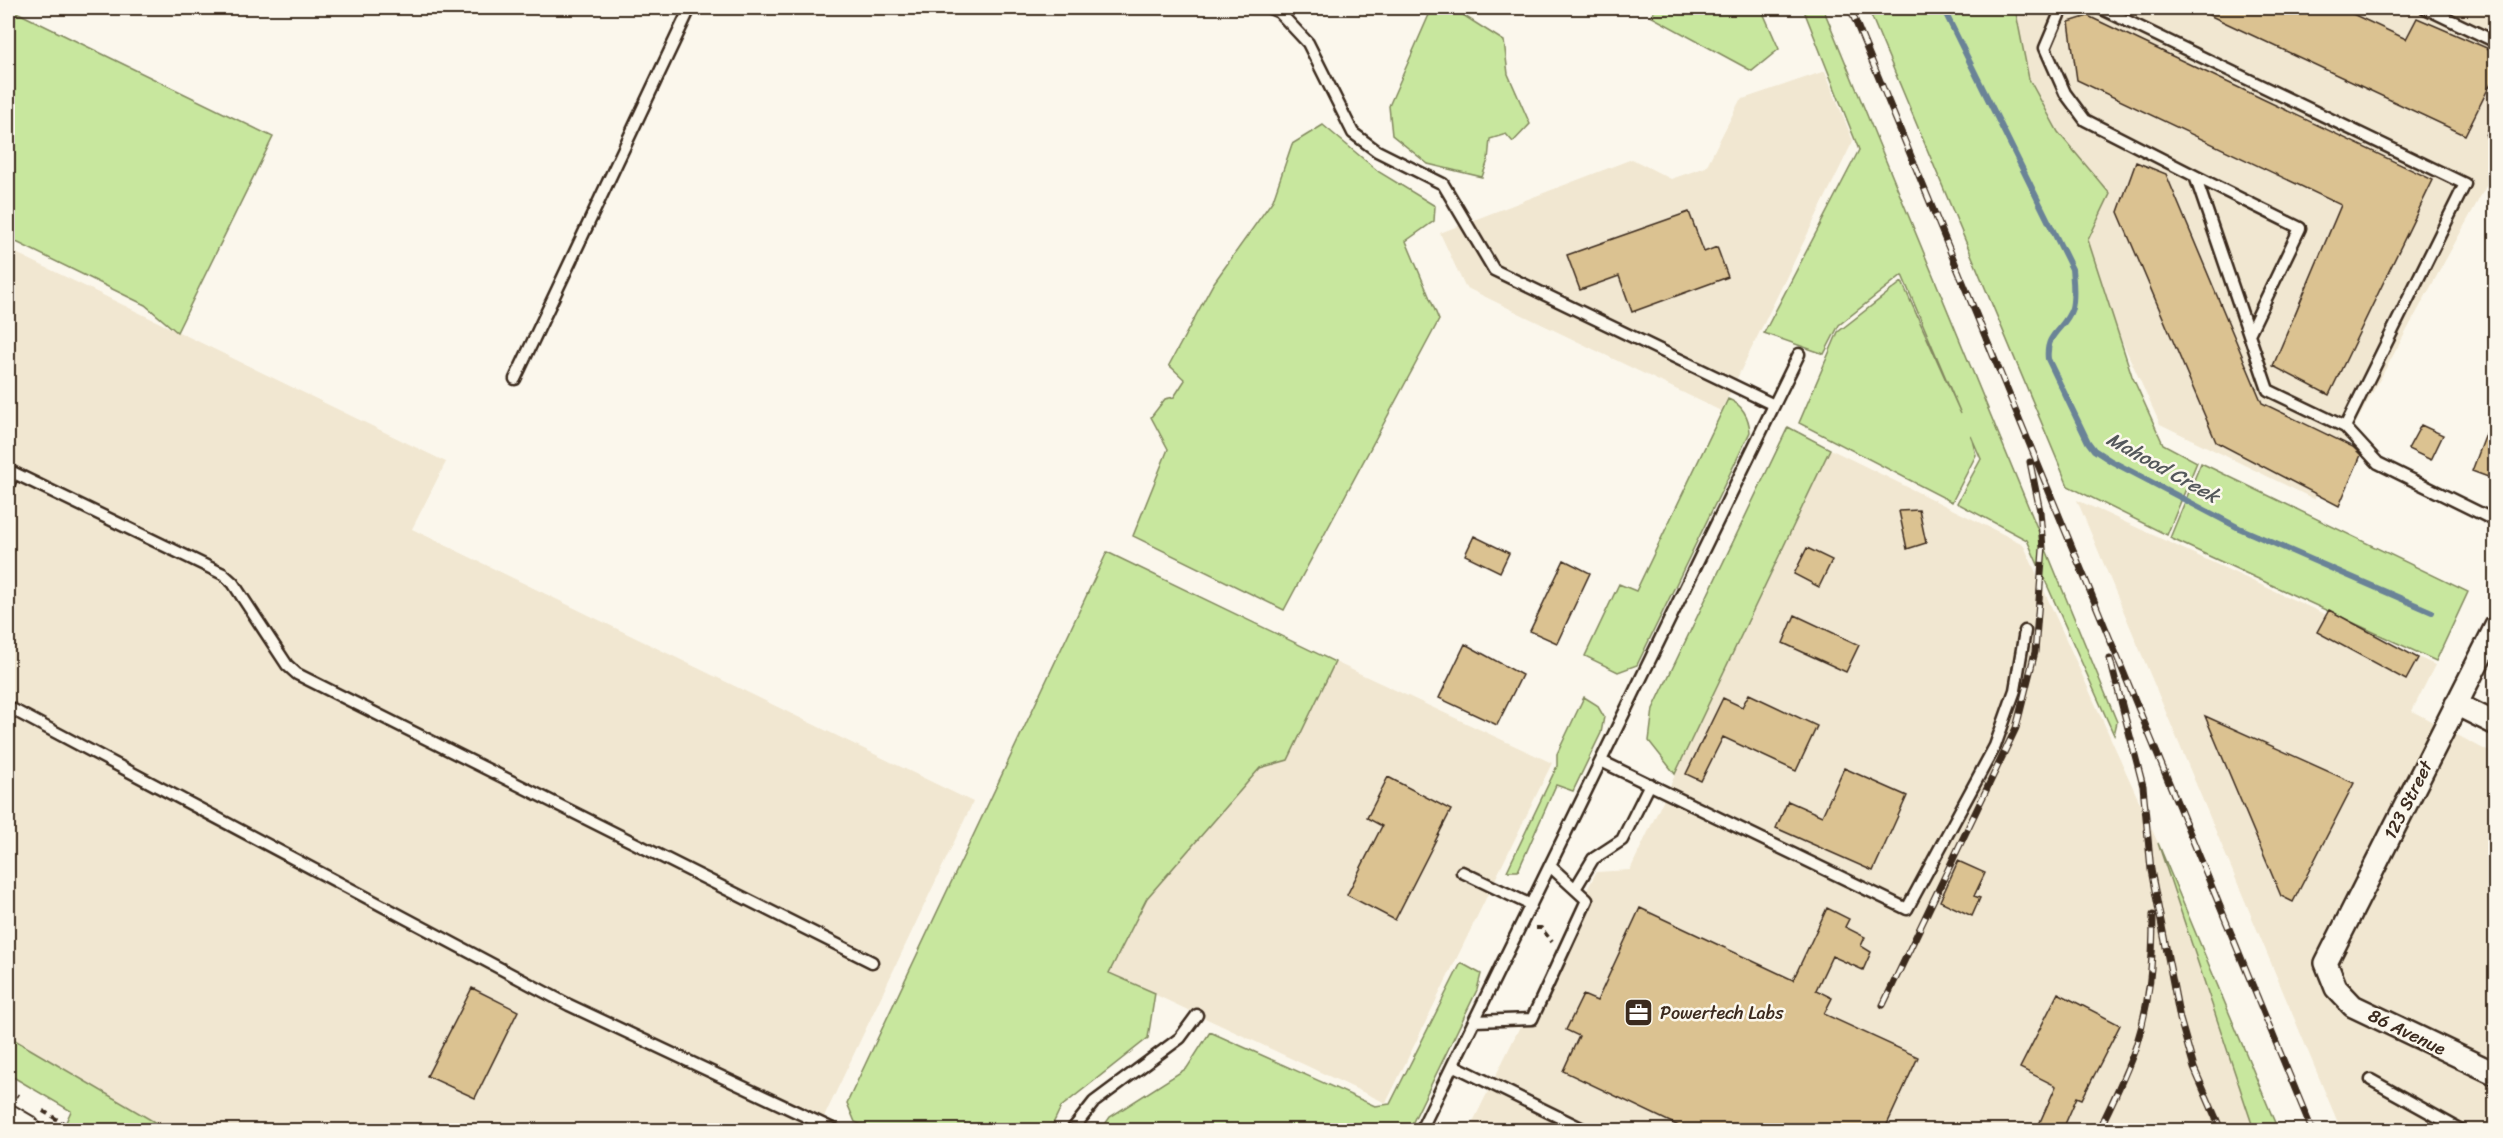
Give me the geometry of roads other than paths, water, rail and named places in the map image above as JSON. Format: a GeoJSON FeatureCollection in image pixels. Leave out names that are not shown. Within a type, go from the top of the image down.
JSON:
{"type":"FeatureCollection","features":[{"type":"Feature","properties":{"kind":"main road"},"geometry":{"type":"LineString","coordinates":[[8,1120],[34,1121]]}},
{"type":"Feature","properties":{"kind":"street","name":"123 Street"},"geometry":{"type":"LineString","coordinates":[[2331,975],[2326,963],[2496,626]]}},
{"type":"Feature","properties":{"kind":"street"},"geometry":{"type":"LineString","coordinates":[[2456,704],[2496,724]]}},
{"type":"Feature","properties":{"kind":"street","name":"86 Avenue"},"geometry":{"type":"LineString","coordinates":[[2331,975],[2336,988],[2353,1006],[2496,1074]]}},
{"type":"Feature","properties":{"kind":"lane"},"geometry":{"type":"LineString","coordinates":[[515,379],[690,8]]}},
{"type":"Feature","properties":{"kind":"lane"},"geometry":{"type":"LineString","coordinates":[[1270,8],[1279,12],[1308,43],[1353,133],[1377,151],[1443,184],[1494,270],[1774,405]]}},
{"type":"Feature","properties":{"kind":"lane"},"geometry":{"type":"LineString","coordinates":[[2062,8],[2045,48],[2065,93],[2085,120],[2300,228],[2249,334]]}},
{"type":"Feature","properties":{"kind":"lane"},"geometry":{"type":"LineString","coordinates":[[2100,8],[2465,184],[2345,428]]}},
{"type":"Feature","properties":{"kind":"lane"},"geometry":{"type":"LineString","coordinates":[[2425,8],[2496,42]]}},
{"type":"Feature","properties":{"kind":"lane"},"geometry":{"type":"LineString","coordinates":[[2195,176],[2268,390],[2345,428],[2378,464],[2496,521]]}},
{"type":"Feature","properties":{"kind":"lane"},"geometry":{"type":"LineString","coordinates":[[1421,1131],[1799,354]]}},
{"type":"Feature","properties":{"kind":"lane"},"geometry":{"type":"LineString","coordinates":[[8,486],[10,471],[223,574],[233,583],[287,665],[297,674],[872,962]]}},
{"type":"Feature","properties":{"kind":"lane"},"geometry":{"type":"LineString","coordinates":[[1601,760],[1907,909],[1995,746],[2015,690],[2025,631]]}},
{"type":"Feature","properties":{"kind":"lane"},"geometry":{"type":"LineString","coordinates":[[8,707],[568,1005],[835,1131]]}},
{"type":"Feature","properties":{"kind":"lane"},"geometry":{"type":"LineString","coordinates":[[1575,889],[1593,859],[1622,840],[1650,784]]}},
{"type":"Feature","properties":{"kind":"lane"},"geometry":{"type":"LineString","coordinates":[[1474,1021],[1532,1019],[1587,900],[1550,866]]}},
{"type":"Feature","properties":{"kind":"lane"},"geometry":{"type":"LineString","coordinates":[[1462,872],[1531,905]]}},
{"type":"Feature","properties":{"kind":"lane"},"geometry":{"type":"LineString","coordinates":[[1072,1131],[1094,1102],[1135,1069],[1180,1038],[1197,1015]]}},
{"type":"Feature","properties":{"kind":"lane"},"geometry":{"type":"LineString","coordinates":[[1453,1065],[1585,1131]]}},
{"type":"Feature","properties":{"kind":"lane"},"geometry":{"type":"LineString","coordinates":[[2371,1080],[2461,1131]]}},
{"type":"Feature","properties":{"kind":"waterway","name":"Mahood Creek"},"geometry":{"type":"LineString","coordinates":[[1943,8],[2072,269],[2074,293],[2072,308],[2052,337],[2048,359],[2094,450],[2239,528],[2432,612]]}},
{"type":"Feature","properties":{"kind":"railway"},"geometry":{"type":"LineString","coordinates":[[1850,8],[2312,1130]]}},
{"type":"Feature","properties":{"kind":"railway"},"geometry":{"type":"LineString","coordinates":[[1883,1005],[2016,728],[2035,652],[2043,548],[2040,511],[2030,462]]}},
{"type":"Feature","properties":{"kind":"railway"},"geometry":{"type":"LineString","coordinates":[[2110,659],[2143,786],[2151,870],[2180,1019],[2194,1068],[2221,1130]]}},
{"type":"Feature","properties":{"kind":"railway"},"geometry":{"type":"LineString","coordinates":[[2099,1130],[2128,1068],[2141,1030],[2150,981],[2153,915]]}},
{"type":"Feature","properties":{"kind":"place","name":"Powertech Labs"},"geometry":{"type":"Point","coordinates":[1639,1013]}}]}
